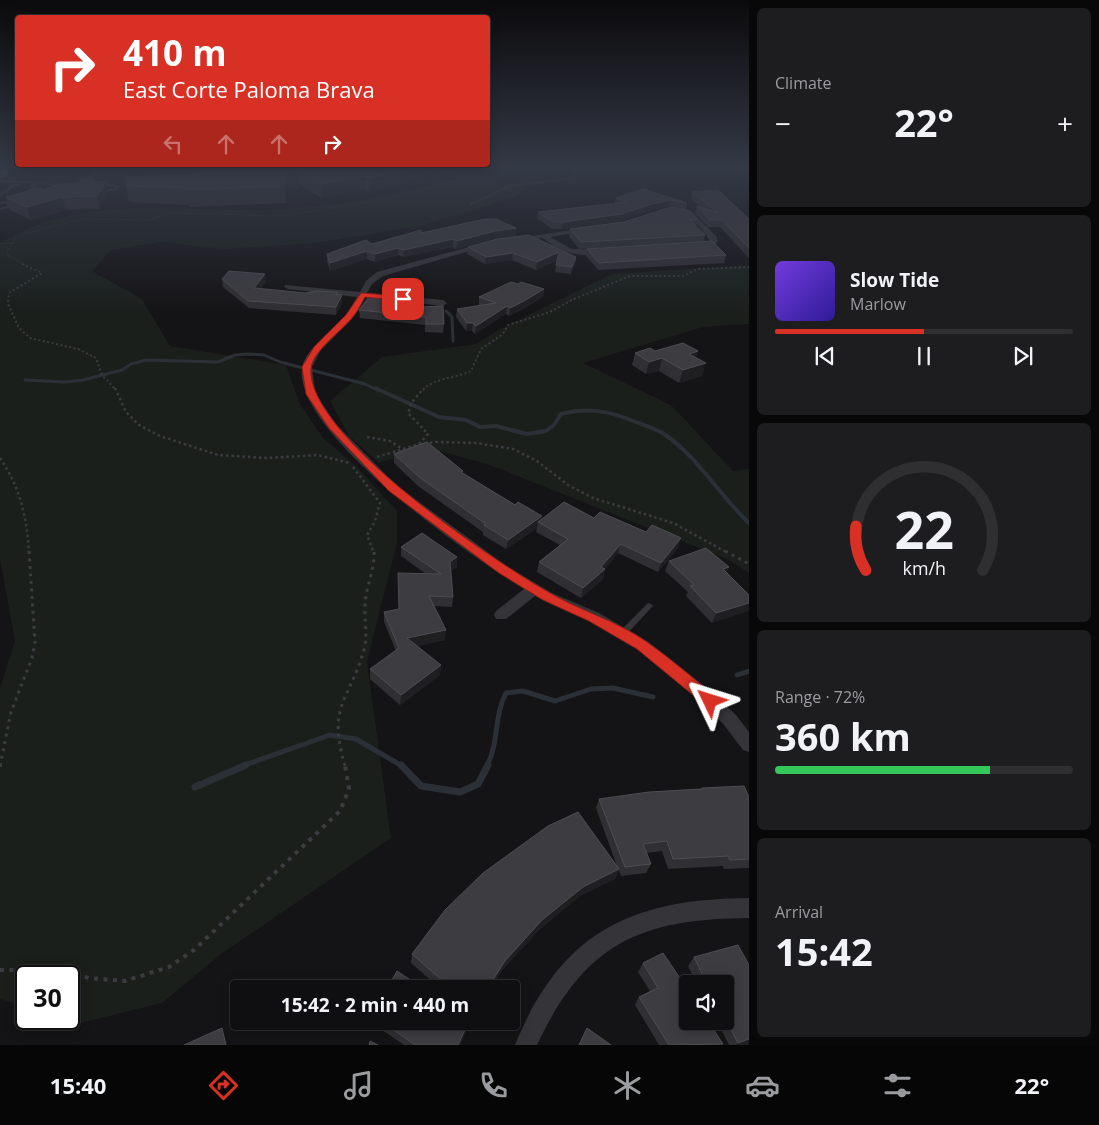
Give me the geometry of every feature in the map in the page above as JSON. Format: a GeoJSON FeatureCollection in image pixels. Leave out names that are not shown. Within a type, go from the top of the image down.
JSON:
{"type":"FeatureCollection","features":[{"type":"Feature","properties":{"kind":"street"},"geometry":{"type":"LineString","coordinates":[[687,246],[715,245],[713,238],[692,218]]}},
{"type":"Feature","properties":{"kind":"street"},"geometry":{"type":"LineString","coordinates":[[508,240],[600,228]]}},
{"type":"Feature","properties":{"kind":"street"},"geometry":{"type":"LineString","coordinates":[[544,236],[558,248],[568,253],[607,251]]}},
{"type":"Feature","properties":{"kind":"street"},"geometry":{"type":"LineString","coordinates":[[495,242],[380,274],[369,283],[349,317],[317,349],[307,367],[310,394],[332,426],[392,488],[503,570],[534,589],[642,645],[700,691],[730,720],[749,745]]}},
{"type":"Feature","properties":{"kind":"street"},"geometry":{"type":"LineString","coordinates":[[288,287],[443,303]]}},
{"type":"Feature","properties":{"kind":"street"},"geometry":{"type":"LineString","coordinates":[[501,615],[534,589]]}},
{"type":"Feature","properties":{"kind":"street"},"geometry":{"type":"LineString","coordinates":[[526,1045],[549,1001],[583,957],[608,939],[635,926],[669,916],[715,907],[749,908]]}},
{"type":"Feature","properties":{"kind":"lane"},"geometry":{"type":"LineString","coordinates":[[622,634],[650,606]]}},
{"type":"Feature","properties":{"kind":"path"},"geometry":{"type":"LineString","coordinates":[[0,970],[58,970],[90,978],[125,981],[169,967],[194,950],[340,811],[347,802],[350,791],[349,779],[339,746],[337,726],[342,699],[366,642],[365,604],[369,576],[374,561],[374,552],[367,535],[375,521],[380,504],[350,465],[355,462],[348,463],[318,455],[267,458],[218,455],[176,443],[139,425],[126,412],[116,389],[102,375],[96,358],[78,350],[36,341],[19,328],[8,304],[9,293],[17,286],[38,278],[42,273],[7,255],[7,251],[16,240],[34,231],[82,219],[117,218],[148,220],[156,218]]}},
{"type":"Feature","properties":{"kind":"path"},"geometry":{"type":"LineString","coordinates":[[0,244],[13,243]]}},
{"type":"Feature","properties":{"kind":"path"},"geometry":{"type":"LineString","coordinates":[[419,444],[428,434],[408,413],[420,392],[432,382],[458,377],[471,371],[481,349],[504,334],[508,325],[550,312],[574,299],[625,277],[683,276],[698,269],[749,267]]}},
{"type":"Feature","properties":{"kind":"path"},"geometry":{"type":"LineString","coordinates":[[367,437],[390,441],[404,450]]}},
{"type":"Feature","properties":{"kind":"path"},"geometry":{"type":"LineString","coordinates":[[375,458],[419,444],[456,441],[513,449],[537,461],[568,485],[593,498],[672,523],[711,542],[749,564]]}},
{"type":"Feature","properties":{"kind":"path"},"geometry":{"type":"LineString","coordinates":[[0,458],[17,484],[21,496],[28,528],[30,586],[36,622],[34,652],[12,707],[0,768]]}},
{"type":"Feature","properties":{"kind":"shaded area"},"geometry":{"type":"Polygon","coordinates":[[[63,218],[447,218],[420,226],[314,243],[224,249],[160,242],[111,250],[92,271],[142,299],[170,346],[286,365],[300,404],[323,438],[356,466],[397,511],[397,543],[367,662],[391,838],[221,954],[162,1003],[81,1023],[80,965],[15,965],[15,1004],[0,999],[0,688],[15,641],[0,559],[0,243],[28,229],[63,218]]]}},
{"type":"Feature","properties":{"kind":"shaded area"},"geometry":{"type":"Polygon","coordinates":[[[749,265],[749,324],[703,327],[583,363],[671,405],[733,471],[749,469],[749,573],[729,560],[487,464],[428,448],[379,463],[349,436],[330,401],[382,357],[476,344],[500,329],[612,274],[749,265]]]}},
{"type":"Feature","properties":{"kind":"building"},"geometry":{"type":"Polygon","coordinates":[[[547,218],[594,218],[563,222],[553,222],[547,218]]]}},
{"type":"Feature","properties":{"kind":"building"},"geometry":{"type":"Polygon","coordinates":[[[637,218],[696,218],[698,220],[690,220],[705,235],[581,242],[570,229],[624,222],[637,218]]]}},
{"type":"Feature","properties":{"kind":"building"},"geometry":{"type":"Polygon","coordinates":[[[708,218],[748,218],[749,248],[722,220],[710,220],[708,218]]]}},
{"type":"Feature","properties":{"kind":"building"},"geometry":{"type":"Polygon","coordinates":[[[485,219],[496,219],[516,228],[404,250],[398,248],[375,254],[367,251],[330,263],[327,254],[366,240],[372,244],[421,230],[421,233],[485,219]]]}},
{"type":"Feature","properties":{"kind":"building"},"geometry":{"type":"Polygon","coordinates":[[[529,235],[576,257],[572,267],[556,265],[559,252],[537,262],[513,253],[486,257],[468,247],[497,239],[529,235]]]}},
{"type":"Feature","properties":{"kind":"building"},"geometry":{"type":"Polygon","coordinates":[[[712,241],[726,255],[599,263],[587,249],[712,241]]]}},
{"type":"Feature","properties":{"kind":"building"},"geometry":{"type":"Polygon","coordinates":[[[229,271],[265,274],[254,288],[306,293],[315,291],[337,292],[336,294],[342,295],[336,307],[248,301],[222,279],[229,271]]]}},
{"type":"Feature","properties":{"kind":"building"},"geometry":{"type":"Polygon","coordinates":[[[511,282],[518,284],[521,282],[544,289],[510,308],[507,306],[476,326],[473,323],[467,323],[457,309],[496,303],[479,297],[511,282]]]}},
{"type":"Feature","properties":{"kind":"building"},"geometry":{"type":"Polygon","coordinates":[[[374,296],[405,299],[404,302],[423,304],[420,307],[443,306],[444,324],[426,324],[426,317],[359,310],[368,298],[374,296]]]}},
{"type":"Feature","properties":{"kind":"building"},"geometry":{"type":"Polygon","coordinates":[[[683,343],[698,351],[689,354],[706,363],[683,370],[662,358],[649,362],[635,353],[650,348],[655,351],[683,343]]]}},
{"type":"Feature","properties":{"kind":"building"},"geometry":{"type":"Polygon","coordinates":[[[427,442],[463,471],[461,472],[515,505],[518,502],[542,516],[508,540],[484,525],[486,524],[419,477],[394,454],[427,442]]]}},
{"type":"Feature","properties":{"kind":"building"},"geometry":{"type":"Polygon","coordinates":[[[564,502],[594,518],[600,512],[646,532],[652,525],[681,538],[661,563],[621,544],[601,567],[605,569],[583,588],[539,562],[568,539],[538,522],[564,502]]]}},
{"type":"Feature","properties":{"kind":"building"},"geometry":{"type":"Polygon","coordinates":[[[422,533],[457,557],[450,562],[453,597],[429,596],[446,630],[407,638],[441,665],[401,695],[370,669],[399,648],[384,612],[399,609],[398,573],[441,574],[401,547],[422,533]]]}},
{"type":"Feature","properties":{"kind":"building"},"geometry":{"type":"Polygon","coordinates":[[[706,548],[729,567],[723,569],[749,595],[749,603],[716,613],[690,586],[694,585],[669,561],[706,548]]]}},
{"type":"Feature","properties":{"kind":"building"},"geometry":{"type":"Polygon","coordinates":[[[744,786],[749,797],[749,859],[730,860],[728,856],[673,859],[667,841],[643,844],[651,864],[625,867],[599,799],[649,792],[744,786]]]}},
{"type":"Feature","properties":{"kind":"building"},"geometry":{"type":"Polygon","coordinates":[[[578,812],[619,869],[583,887],[542,920],[505,961],[493,980],[442,980],[412,954],[445,910],[483,873],[548,826],[578,812]]]}},
{"type":"Feature","properties":{"kind":"building"},"geometry":{"type":"Polygon","coordinates":[[[738,945],[749,965],[749,1039],[738,1043],[731,1030],[734,1030],[734,975],[703,975],[694,957],[738,945]]]}},
{"type":"Feature","properties":{"kind":"building"},"geometry":{"type":"Polygon","coordinates":[[[663,953],[679,977],[679,1030],[714,1030],[723,1044],[669,1045],[639,997],[658,988],[643,963],[663,953]]]}},
{"type":"Feature","properties":{"kind":"building"},"geometry":{"type":"Polygon","coordinates":[[[397,971],[410,980],[392,980],[397,971]]]}},
{"type":"Feature","properties":{"kind":"building"},"geometry":{"type":"Polygon","coordinates":[[[222,1028],[226,1045],[184,1045],[222,1028]]]}},
{"type":"Feature","properties":{"kind":"building"},"geometry":{"type":"Polygon","coordinates":[[[587,1028],[611,1045],[579,1045],[587,1028]]]}},
{"type":"Feature","properties":{"kind":"building"},"geometry":{"type":"Polygon","coordinates":[[[394,1030],[465,1030],[458,1045],[415,1045],[394,1030]]]}},
{"type":"Feature","properties":{"kind":"building"},"geometry":{"type":"Polygon","coordinates":[[[370,1041],[378,1045],[369,1045],[370,1041]]]}},
{"type":"Feature","properties":{"kind":"waterway"},"geometry":{"type":"LineString","coordinates":[[446,311],[452,317],[453,341]]}},
{"type":"Feature","properties":{"kind":"waterway"},"geometry":{"type":"LineString","coordinates":[[25,380],[65,382],[83,380],[122,370],[131,364],[146,360],[218,362],[235,355],[249,354],[264,355],[280,362],[365,384],[377,390]]}},
{"type":"Feature","properties":{"kind":"waterway"},"geometry":{"type":"LineString","coordinates":[[375,388],[439,417],[466,420],[480,427],[496,426],[527,434],[546,431],[554,425],[561,414],[579,411],[611,414],[651,427],[676,443],[749,523]]}},
{"type":"Feature","properties":{"kind":"waterway"},"geometry":{"type":"LineString","coordinates":[[737,675],[749,671]]}},
{"type":"Feature","properties":{"kind":"waterway"},"geometry":{"type":"LineString","coordinates":[[487,766],[491,757],[500,710],[506,693],[523,691],[555,701],[591,689],[613,688],[653,697]]}},
{"type":"Feature","properties":{"kind":"waterway"},"geometry":{"type":"LineString","coordinates":[[242,766],[330,735],[356,739],[402,766]]}},
{"type":"Feature","properties":{"kind":"waterway"},"geometry":{"type":"LineString","coordinates":[[195,787],[246,765]]}},
{"type":"Feature","properties":{"kind":"waterway"},"geometry":{"type":"LineString","coordinates":[[402,766],[421,786],[460,792],[478,784],[488,765]]}},
{"type":"Feature","properties":{"kind":"route"},"geometry":{"type":"LineString","coordinates":[[403,299],[363,294],[349,317],[317,349],[307,367],[310,394],[326,414],[332,426],[392,488],[503,570],[547,597],[594,617],[642,645],[710,701]]}}]}
